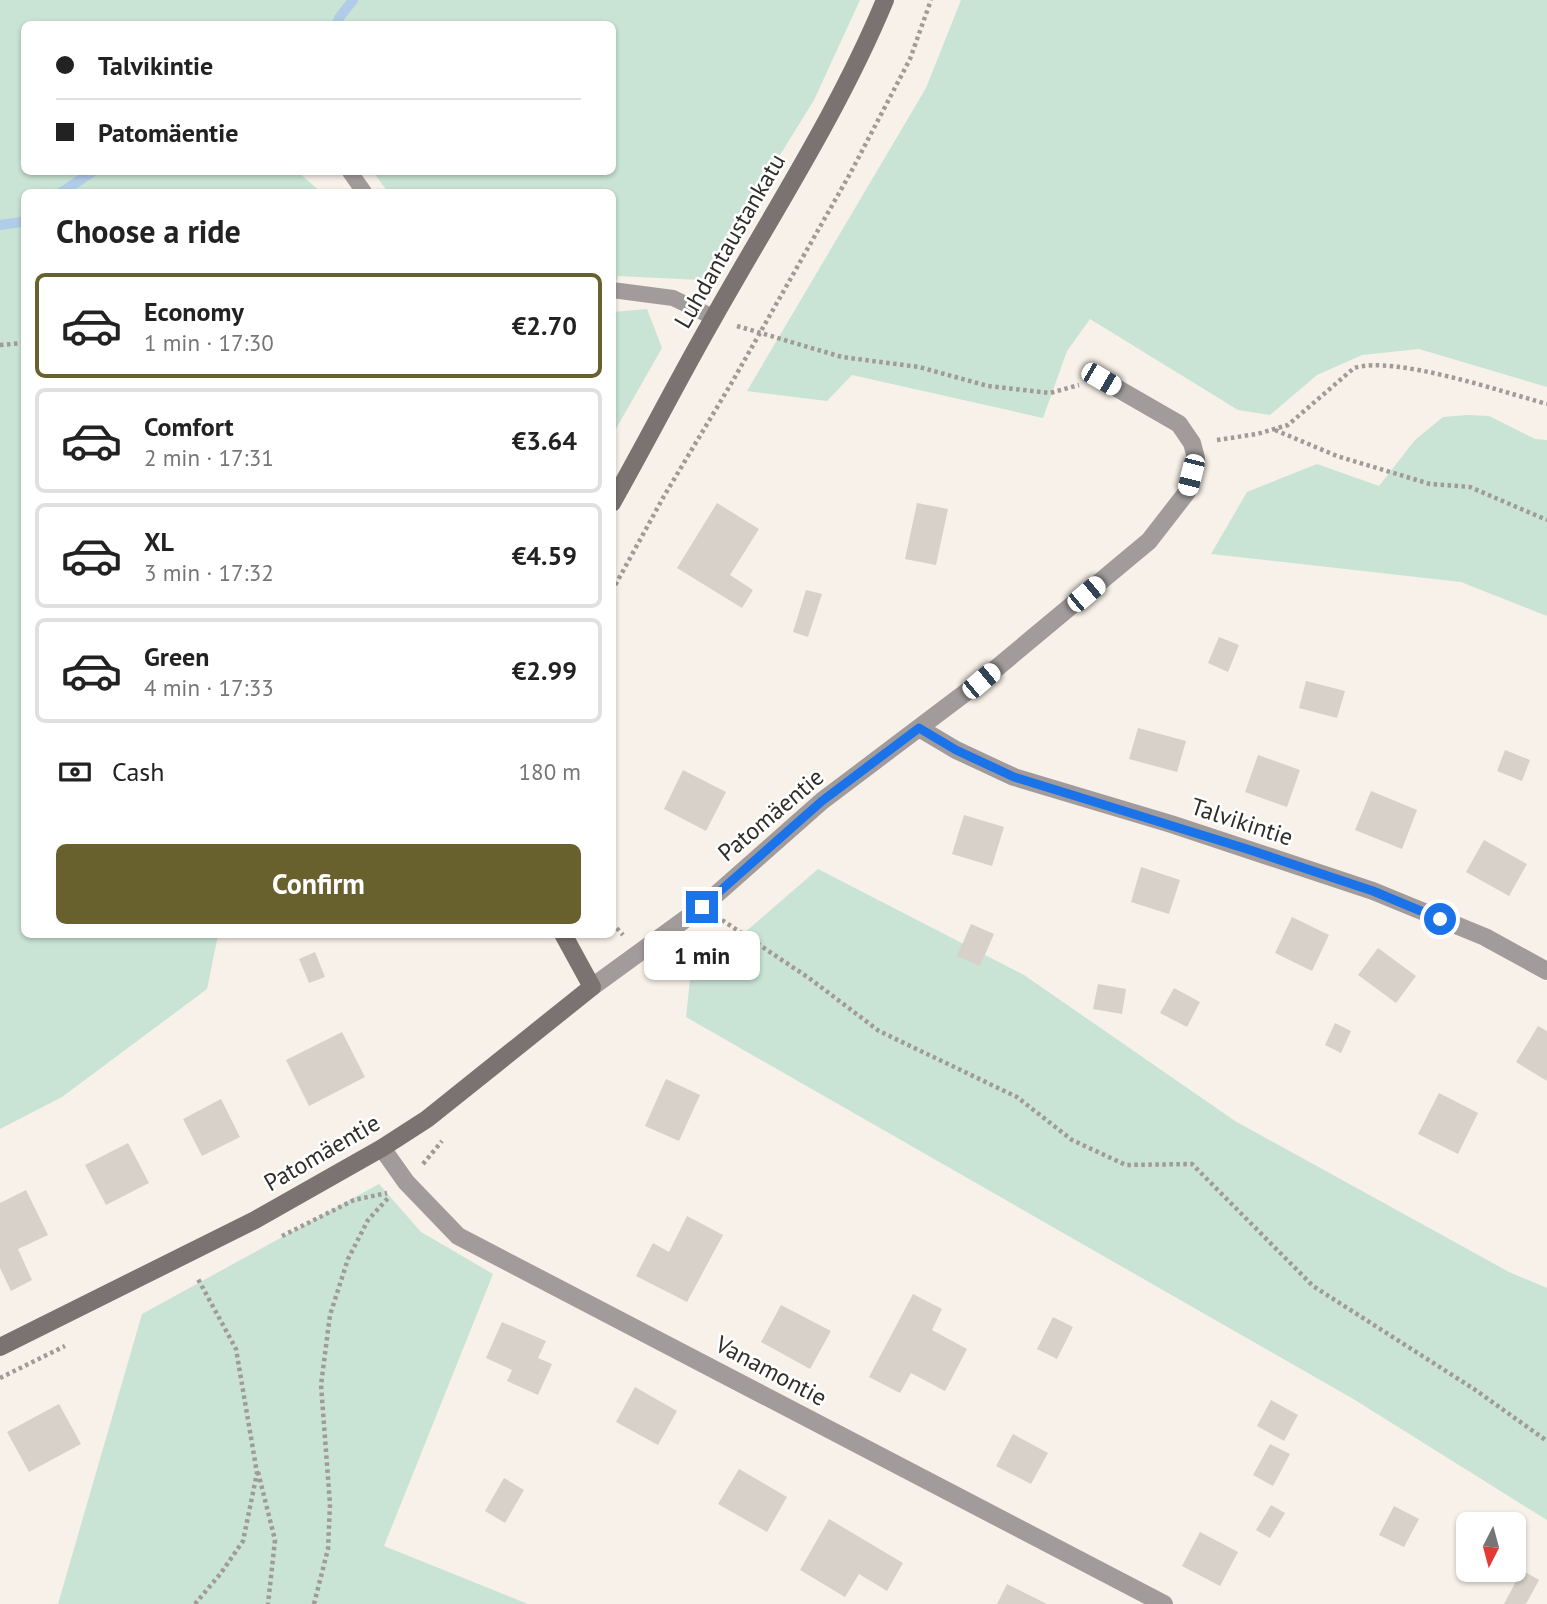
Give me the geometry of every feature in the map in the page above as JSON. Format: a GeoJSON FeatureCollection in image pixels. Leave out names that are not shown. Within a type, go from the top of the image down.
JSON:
{"type":"FeatureCollection","features":[{"type":"Feature","properties":{"kind":"street","name":"Luhdantaustankatu"},"geometry":{"type":"LineString","coordinates":[[616,496],[713,317],[865,50],[885,0]]}},
{"type":"Feature","properties":{"kind":"street"},"geometry":{"type":"LineString","coordinates":[[1101,379],[1179,424],[1192,443]]}},
{"type":"Feature","properties":{"kind":"street","name":"Patomäentie"},"geometry":{"type":"LineString","coordinates":[[0,1348],[255,1220],[382,1148],[427,1119],[592,987],[702,907],[822,801],[981,681],[1149,541],[1187,492],[1196,458],[1192,443]]}},
{"type":"Feature","properties":{"kind":"street","name":"Talvikintie"},"geometry":{"type":"LineString","coordinates":[[919,728],[956,750],[1014,777],[1171,824],[1373,891],[1485,937],[1547,971]]}},
{"type":"Feature","properties":{"kind":"street"},"geometry":{"type":"LineString","coordinates":[[565,938],[592,987]]}},
{"type":"Feature","properties":{"kind":"street","name":"Vanamontie"},"geometry":{"type":"LineString","coordinates":[[382,1148],[405,1182],[458,1236],[1164,1604]]}},
{"type":"Feature","properties":{"kind":"lane"},"geometry":{"type":"LineString","coordinates":[[616,291],[674,298],[713,317]]}},
{"type":"Feature","properties":{"kind":"path"},"geometry":{"type":"LineString","coordinates":[[616,584],[850,172],[910,59],[931,0]]}},
{"type":"Feature","properties":{"kind":"path"},"geometry":{"type":"LineString","coordinates":[[713,317],[759,334],[842,357],[919,367],[988,386],[1050,393],[1101,379]]}},
{"type":"Feature","properties":{"kind":"path"},"geometry":{"type":"LineString","coordinates":[[0,345],[21,343]]}},
{"type":"Feature","properties":{"kind":"path"},"geometry":{"type":"LineString","coordinates":[[1192,443],[1257,434],[1288,425],[1354,368],[1367,364],[1387,364],[1473,383],[1547,404]]}},
{"type":"Feature","properties":{"kind":"path"},"geometry":{"type":"LineString","coordinates":[[1274,429],[1337,456],[1430,484],[1470,487],[1547,520]]}},
{"type":"Feature","properties":{"kind":"path"},"geometry":{"type":"LineString","coordinates":[[702,907],[809,978],[879,1031],[1017,1097],[1072,1140],[1126,1165],[1192,1164],[1313,1286],[1474,1389],[1547,1441]]}},
{"type":"Feature","properties":{"kind":"path"},"geometry":{"type":"LineString","coordinates":[[314,1604],[328,1549],[330,1504],[321,1385],[330,1315],[348,1259],[368,1220],[405,1182]]}},
{"type":"Feature","properties":{"kind":"path"},"geometry":{"type":"LineString","coordinates":[[195,1604],[243,1541],[257,1473],[236,1349],[198,1279]]}},
{"type":"Feature","properties":{"kind":"path"},"geometry":{"type":"LineString","coordinates":[[256,1465],[275,1539],[268,1604]]}},
{"type":"Feature","properties":{"kind":"green space"},"geometry":{"type":"Polygon","coordinates":[[[0,0],[860,0],[814,100],[711,267],[700,280],[618,276],[616,283],[616,189],[386,189],[375,175],[616,175],[616,21],[21,21],[21,175],[301,175],[318,189],[21,189],[21,938],[217,938],[207,989],[62,1097],[0,1129],[0,0]]]}},
{"type":"Feature","properties":{"kind":"green space"},"geometry":{"type":"Polygon","coordinates":[[[961,0],[1547,0],[1547,387],[1419,349],[1362,355],[1317,375],[1270,415],[1238,410],[1090,319],[1067,351],[1043,418],[852,375],[827,401],[747,391],[926,88],[961,0]]]}},
{"type":"Feature","properties":{"kind":"green space"},"geometry":{"type":"Polygon","coordinates":[[[647,309],[662,348],[616,429],[616,312],[647,309]]]}},
{"type":"Feature","properties":{"kind":"green space"},"geometry":{"type":"Polygon","coordinates":[[[1489,416],[1535,439],[1547,440],[1547,616],[1461,582],[1211,554],[1247,492],[1317,464],[1379,486],[1415,440],[1443,417],[1489,416]]]}},
{"type":"Feature","properties":{"kind":"green space"},"geometry":{"type":"Polygon","coordinates":[[[818,869],[1024,975],[1235,1121],[1509,1272],[1547,1288],[1547,1520],[1355,1400],[686,1017],[690,980],[818,869]]]}},
{"type":"Feature","properties":{"kind":"green space"},"geometry":{"type":"Polygon","coordinates":[[[379,1184],[421,1232],[493,1274],[384,1546],[528,1604],[58,1604],[142,1314],[379,1184]]]}},
{"type":"Feature","properties":{"kind":"building"},"geometry":{"type":"Polygon","coordinates":[[[717,503],[759,529],[730,575],[753,590],[742,608],[677,568],[717,503]]]}},
{"type":"Feature","properties":{"kind":"building"},"geometry":{"type":"Polygon","coordinates":[[[917,503],[948,509],[936,565],[905,559],[917,503]]]}},
{"type":"Feature","properties":{"kind":"building"},"geometry":{"type":"Polygon","coordinates":[[[806,590],[822,594],[808,637],[793,632],[806,590]]]}},
{"type":"Feature","properties":{"kind":"building"},"geometry":{"type":"Polygon","coordinates":[[[1219,637],[1239,645],[1228,672],[1208,663],[1219,637]]]}},
{"type":"Feature","properties":{"kind":"building"},"geometry":{"type":"Polygon","coordinates":[[[1306,681],[1345,691],[1337,718],[1299,708],[1306,681]]]}},
{"type":"Feature","properties":{"kind":"building"},"geometry":{"type":"Polygon","coordinates":[[[1138,728],[1186,741],[1177,772],[1129,759],[1138,728]]]}},
{"type":"Feature","properties":{"kind":"building"},"geometry":{"type":"Polygon","coordinates":[[[1505,750],[1530,760],[1522,781],[1497,771],[1505,750]]]}},
{"type":"Feature","properties":{"kind":"building"},"geometry":{"type":"Polygon","coordinates":[[[1258,755],[1300,770],[1287,807],[1245,792],[1258,755]]]}},
{"type":"Feature","properties":{"kind":"building"},"geometry":{"type":"Polygon","coordinates":[[[683,770],[726,792],[706,831],[664,809],[683,770]]]}},
{"type":"Feature","properties":{"kind":"building"},"geometry":{"type":"Polygon","coordinates":[[[1371,791],[1417,810],[1402,849],[1355,830],[1371,791]]]}},
{"type":"Feature","properties":{"kind":"building"},"geometry":{"type":"Polygon","coordinates":[[[964,815],[1004,827],[992,866],[952,854],[964,815]]]}},
{"type":"Feature","properties":{"kind":"building"},"geometry":{"type":"Polygon","coordinates":[[[1484,840],[1527,864],[1509,896],[1466,872],[1484,840]]]}},
{"type":"Feature","properties":{"kind":"building"},"geometry":{"type":"Polygon","coordinates":[[[1141,867],[1180,880],[1169,914],[1131,902],[1141,867]]]}},
{"type":"Feature","properties":{"kind":"building"},"geometry":{"type":"Polygon","coordinates":[[[1292,917],[1329,935],[1312,971],[1275,953],[1292,917]]]}},
{"type":"Feature","properties":{"kind":"building"},"geometry":{"type":"Polygon","coordinates":[[[971,924],[994,934],[980,966],[957,956],[971,924]]]}},
{"type":"Feature","properties":{"kind":"building"},"geometry":{"type":"Polygon","coordinates":[[[1378,948],[1416,976],[1396,1003],[1358,975],[1378,948]]]}},
{"type":"Feature","properties":{"kind":"building"},"geometry":{"type":"Polygon","coordinates":[[[315,952],[325,977],[309,983],[299,959],[315,952]]]}},
{"type":"Feature","properties":{"kind":"building"},"geometry":{"type":"Polygon","coordinates":[[[1098,984],[1126,989],[1122,1014],[1093,1009],[1098,984]]]}},
{"type":"Feature","properties":{"kind":"building"},"geometry":{"type":"Polygon","coordinates":[[[1174,988],[1200,1002],[1187,1027],[1160,1013],[1174,988]]]}},
{"type":"Feature","properties":{"kind":"building"},"geometry":{"type":"Polygon","coordinates":[[[1335,1023],[1351,1031],[1341,1053],[1325,1045],[1335,1023]]]}},
{"type":"Feature","properties":{"kind":"building"},"geometry":{"type":"Polygon","coordinates":[[[1538,1026],[1547,1031],[1547,1081],[1516,1062],[1538,1026]]]}},
{"type":"Feature","properties":{"kind":"building"},"geometry":{"type":"Polygon","coordinates":[[[342,1032],[365,1077],[309,1106],[286,1060],[342,1032]]]}},
{"type":"Feature","properties":{"kind":"building"},"geometry":{"type":"Polygon","coordinates":[[[666,1079],[700,1095],[679,1141],[645,1126],[666,1079]]]}},
{"type":"Feature","properties":{"kind":"building"},"geometry":{"type":"Polygon","coordinates":[[[1439,1093],[1478,1113],[1458,1154],[1418,1134],[1439,1093]]]}},
{"type":"Feature","properties":{"kind":"building"},"geometry":{"type":"Polygon","coordinates":[[[221,1099],[240,1137],[202,1156],[183,1119],[221,1099]]]}},
{"type":"Feature","properties":{"kind":"building"},"geometry":{"type":"Polygon","coordinates":[[[128,1143],[149,1183],[106,1205],[85,1165],[128,1143]]]}},
{"type":"Feature","properties":{"kind":"building"},"geometry":{"type":"Polygon","coordinates":[[[26,1190],[48,1235],[18,1249],[32,1280],[11,1291],[0,1268],[0,1203],[26,1190]]]}},
{"type":"Feature","properties":{"kind":"building"},"geometry":{"type":"Polygon","coordinates":[[[687,1216],[723,1235],[687,1302],[636,1276],[653,1243],[669,1252],[687,1216]]]}},
{"type":"Feature","properties":{"kind":"building"},"geometry":{"type":"Polygon","coordinates":[[[913,1294],[942,1309],[932,1330],[967,1349],[945,1391],[911,1373],[900,1393],[869,1377],[913,1294]]]}},
{"type":"Feature","properties":{"kind":"building"},"geometry":{"type":"Polygon","coordinates":[[[781,1305],[831,1331],[810,1369],[761,1342],[781,1305]]]}},
{"type":"Feature","properties":{"kind":"building"},"geometry":{"type":"Polygon","coordinates":[[[1053,1317],[1073,1327],[1057,1359],[1037,1349],[1053,1317]]]}},
{"type":"Feature","properties":{"kind":"building"},"geometry":{"type":"Polygon","coordinates":[[[502,1322],[546,1341],[538,1358],[552,1364],[538,1395],[507,1381],[512,1370],[486,1358],[502,1322]]]}},
{"type":"Feature","properties":{"kind":"building"},"geometry":{"type":"Polygon","coordinates":[[[635,1387],[677,1411],[658,1445],[616,1422],[635,1387]]]}},
{"type":"Feature","properties":{"kind":"building"},"geometry":{"type":"Polygon","coordinates":[[[1271,1400],[1298,1415],[1284,1441],[1257,1426],[1271,1400]]]}},
{"type":"Feature","properties":{"kind":"building"},"geometry":{"type":"Polygon","coordinates":[[[59,1404],[81,1444],[29,1472],[7,1432],[59,1404]]]}},
{"type":"Feature","properties":{"kind":"building"},"geometry":{"type":"Polygon","coordinates":[[[1013,1434],[1048,1453],[1031,1484],[996,1466],[1013,1434]]]}},
{"type":"Feature","properties":{"kind":"building"},"geometry":{"type":"Polygon","coordinates":[[[1270,1444],[1290,1454],[1273,1486],[1253,1475],[1270,1444]]]}},
{"type":"Feature","properties":{"kind":"building"},"geometry":{"type":"Polygon","coordinates":[[[739,1469],[787,1497],[767,1532],[718,1504],[739,1469]]]}},
{"type":"Feature","properties":{"kind":"building"},"geometry":{"type":"Polygon","coordinates":[[[504,1478],[524,1490],[505,1523],[485,1511],[504,1478]]]}},
{"type":"Feature","properties":{"kind":"building"},"geometry":{"type":"Polygon","coordinates":[[[1271,1505],[1285,1513],[1270,1538],[1256,1530],[1271,1505]]]}},
{"type":"Feature","properties":{"kind":"building"},"geometry":{"type":"Polygon","coordinates":[[[1394,1506],[1419,1519],[1404,1547],[1379,1535],[1394,1506]]]}},
{"type":"Feature","properties":{"kind":"building"},"geometry":{"type":"Polygon","coordinates":[[[829,1519],[903,1563],[887,1591],[859,1574],[845,1597],[800,1570],[829,1519]]]}},
{"type":"Feature","properties":{"kind":"building"},"geometry":{"type":"Polygon","coordinates":[[[1200,1532],[1238,1552],[1220,1586],[1182,1566],[1200,1532]]]}},
{"type":"Feature","properties":{"kind":"building"},"geometry":{"type":"Polygon","coordinates":[[[1526,1572],[1539,1580],[1526,1604],[1504,1604],[1516,1582],[1526,1582],[1526,1572]]]}},
{"type":"Feature","properties":{"kind":"building"},"geometry":{"type":"Polygon","coordinates":[[[1007,1584],[1047,1604],[997,1604],[1007,1584]]]}},
{"type":"Feature","properties":{"kind":"waterway"},"geometry":{"type":"LineString","coordinates":[[338,21],[353,0]]}},
{"type":"Feature","properties":{"kind":"waterway"},"geometry":{"type":"LineString","coordinates":[[66,189],[88,175]]}},
{"type":"Feature","properties":{"kind":"waterway"},"geometry":{"type":"LineString","coordinates":[[0,225],[21,222]]}},
{"type":"Feature","properties":{"kind":"route"},"geometry":{"type":"LineString","coordinates":[[702,907],[822,801],[919,728],[956,750],[1014,777],[1171,824],[1373,891],[1440,919]]}}]}
